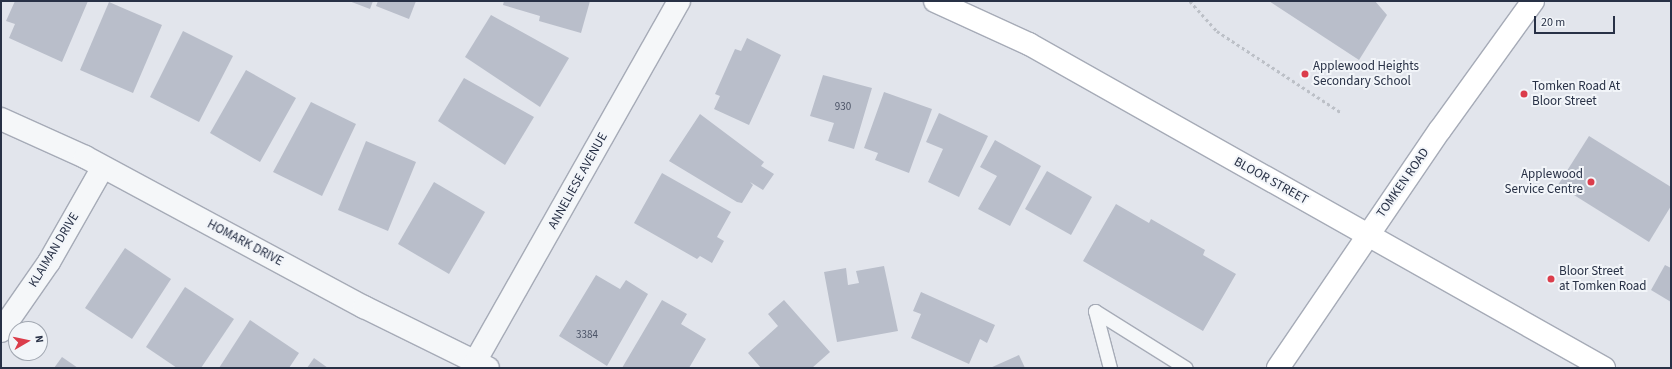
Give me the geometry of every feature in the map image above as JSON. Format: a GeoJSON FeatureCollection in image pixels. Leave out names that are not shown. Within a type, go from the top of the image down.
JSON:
{"type":"FeatureCollection","features":[{"type":"Feature","properties":{"kind":"street","name":"ANNELIESE AVENUE"},"geometry":{"type":"LineString","coordinates":[[482,364],[679,1]]}},
{"type":"Feature","properties":{"kind":"street","name":"BLOOR STREET"},"geometry":{"type":"LineString","coordinates":[[935,1],[1029,44],[1604,368]]}},
{"type":"Feature","properties":{"kind":"street","name":"TOMKEN ROAD"},"geometry":{"type":"LineString","coordinates":[[1278,368],[1367,235],[1533,1]]}},
{"type":"Feature","properties":{"kind":"street","name":"HOMARK DRIVE"},"geometry":{"type":"LineString","coordinates":[[1,119],[103,167],[364,307],[482,364]]}},
{"type":"Feature","properties":{"kind":"street","name":"KLAIMAN DRIVE"},"geometry":{"type":"LineString","coordinates":[[1,331],[49,262],[103,167]]}},
{"type":"Feature","properties":{"kind":"lane"},"geometry":{"type":"LineString","coordinates":[[1110,368],[1095,311],[1186,368]]}},
{"type":"Feature","properties":{"kind":"path"},"geometry":{"type":"LineString","coordinates":[[1190,1],[1217,31],[1342,113]]}},
{"type":"Feature","properties":{"kind":"building"},"geometry":{"type":"Polygon","coordinates":[[[15,1],[88,1],[62,62],[9,38],[15,24],[6,21],[15,1]]]}},
{"type":"Feature","properties":{"kind":"building"},"geometry":{"type":"Polygon","coordinates":[[[349,1],[373,1],[370,9],[349,1]]]}},
{"type":"Feature","properties":{"kind":"building"},"geometry":{"type":"Polygon","coordinates":[[[378,1],[416,1],[409,19],[376,6],[378,1]]]}},
{"type":"Feature","properties":{"kind":"building"},"geometry":{"type":"Polygon","coordinates":[[[504,1],[590,1],[581,33],[539,21],[540,16],[503,5],[504,1]]]}},
{"type":"Feature","properties":{"kind":"building"},"geometry":{"type":"Polygon","coordinates":[[[1269,1],[1375,1],[1387,15],[1359,60],[1269,1]]]}},
{"type":"Feature","properties":{"kind":"building"},"geometry":{"type":"Polygon","coordinates":[[[109,2],[162,25],[133,93],[80,70],[109,2]]]}},
{"type":"Feature","properties":{"kind":"building"},"geometry":{"type":"Polygon","coordinates":[[[491,15],[569,58],[540,107],[465,57],[491,15]]]}},
{"type":"Feature","properties":{"kind":"building"},"geometry":{"type":"Polygon","coordinates":[[[183,31],[233,56],[199,122],[150,97],[183,31]]]}},
{"type":"Feature","properties":{"kind":"building"},"geometry":{"type":"Polygon","coordinates":[[[747,38],[781,55],[749,125],[714,109],[720,96],[715,94],[735,49],[741,51],[747,38]]]}},
{"type":"Feature","properties":{"kind":"building"},"geometry":{"type":"Polygon","coordinates":[[[246,70],[296,98],[260,162],[210,133],[246,70]]]}},
{"type":"Feature","properties":{"kind":"building"},"geometry":{"type":"Polygon","coordinates":[[[823,75],[872,88],[854,149],[828,141],[834,123],[810,116],[823,75]]]}},
{"type":"Feature","properties":{"kind":"building"},"geometry":{"type":"Polygon","coordinates":[[[464,78],[534,117],[505,165],[438,121],[464,78]]]}},
{"type":"Feature","properties":{"kind":"building"},"geometry":{"type":"Polygon","coordinates":[[[884,92],[932,109],[909,173],[875,160],[878,153],[864,148],[884,92]]]}},
{"type":"Feature","properties":{"kind":"building"},"geometry":{"type":"Polygon","coordinates":[[[311,102],[356,124],[322,196],[273,172],[311,102]]]}},
{"type":"Feature","properties":{"kind":"building"},"geometry":{"type":"Polygon","coordinates":[[[939,113],[988,136],[959,197],[928,182],[943,149],[926,142],[939,113]]]}},
{"type":"Feature","properties":{"kind":"building"},"geometry":{"type":"Polygon","coordinates":[[[700,114],[764,162],[761,166],[774,174],[763,190],[750,182],[753,185],[742,203],[737,202],[669,161],[700,114]]]}},
{"type":"Feature","properties":{"kind":"building"},"geometry":{"type":"Polygon","coordinates":[[[1589,136],[1671,187],[1671,206],[1649,242],[1558,185],[1589,136]]]}},
{"type":"Feature","properties":{"kind":"building"},"geometry":{"type":"Polygon","coordinates":[[[995,140],[1041,166],[1010,226],[978,209],[997,176],[980,167],[995,140]]]}},
{"type":"Feature","properties":{"kind":"building"},"geometry":{"type":"Polygon","coordinates":[[[366,141],[416,162],[388,231],[338,210],[366,141]]]}},
{"type":"Feature","properties":{"kind":"building"},"geometry":{"type":"Polygon","coordinates":[[[1047,171],[1092,197],[1071,235],[1025,209],[1047,171]]]}},
{"type":"Feature","properties":{"kind":"building"},"geometry":{"type":"Polygon","coordinates":[[[662,173],[731,212],[717,237],[724,241],[712,263],[700,256],[697,259],[634,223],[662,173]]]}},
{"type":"Feature","properties":{"kind":"building"},"geometry":{"type":"Polygon","coordinates":[[[434,182],[485,212],[449,274],[398,244],[434,182]]]}},
{"type":"Feature","properties":{"kind":"building"},"geometry":{"type":"Polygon","coordinates":[[[1116,204],[1149,223],[1151,219],[1205,250],[1203,255],[1236,274],[1203,331],[1083,261],[1116,204]]]}},
{"type":"Feature","properties":{"kind":"building"},"geometry":{"type":"Polygon","coordinates":[[[125,248],[171,279],[132,339],[85,308],[125,248]]]}},
{"type":"Feature","properties":{"kind":"building"},"geometry":{"type":"Polygon","coordinates":[[[1665,265],[1671,268],[1671,302],[1651,290],[1665,265]]]}},
{"type":"Feature","properties":{"kind":"building"},"geometry":{"type":"Polygon","coordinates":[[[884,266],[898,331],[837,342],[824,272],[846,268],[848,285],[859,283],[856,271],[884,266]]]}},
{"type":"Feature","properties":{"kind":"building"},"geometry":{"type":"Polygon","coordinates":[[[596,275],[620,289],[626,280],[648,294],[607,366],[559,336],[596,275]]]}},
{"type":"Feature","properties":{"kind":"building"},"geometry":{"type":"Polygon","coordinates":[[[185,287],[234,319],[201,368],[177,368],[146,347],[185,287]]]}},
{"type":"Feature","properties":{"kind":"building"},"geometry":{"type":"Polygon","coordinates":[[[921,292],[995,325],[987,343],[980,339],[969,364],[911,338],[921,314],[913,311],[921,292]]]}},
{"type":"Feature","properties":{"kind":"building"},"geometry":{"type":"Polygon","coordinates":[[[662,300],[687,314],[681,324],[706,339],[689,368],[622,368],[662,300]]]}},
{"type":"Feature","properties":{"kind":"building"},"geometry":{"type":"Polygon","coordinates":[[[784,300],[830,352],[812,368],[761,368],[748,353],[778,326],[768,314],[784,300]]]}},
{"type":"Feature","properties":{"kind":"building"},"geometry":{"type":"Polygon","coordinates":[[[250,320],[299,353],[289,368],[219,368],[250,320]]]}},
{"type":"Feature","properties":{"kind":"building"},"geometry":{"type":"Polygon","coordinates":[[[1019,355],[1025,368],[990,368],[1019,355]]]}},
{"type":"Feature","properties":{"kind":"building"},"geometry":{"type":"Polygon","coordinates":[[[62,357],[78,368],[54,368],[62,357]]]}},
{"type":"Feature","properties":{"kind":"building"},"geometry":{"type":"Polygon","coordinates":[[[314,358],[328,368],[307,368],[314,358]]]}},
{"type":"Feature","properties":{"kind":"place","name":"Applewood Heights Secondary School"},"geometry":{"type":"Point","coordinates":[1305,74]}},
{"type":"Feature","properties":{"kind":"place","name":"Tomken Road At Bloor Street"},"geometry":{"type":"Point","coordinates":[1524,94]}},
{"type":"Feature","properties":{"kind":"place","name":"Applewood Service Centre"},"geometry":{"type":"Point","coordinates":[1591,182]}},
{"type":"Feature","properties":{"kind":"place","name":"Bloor Street at Tomken Road"},"geometry":{"type":"Point","coordinates":[1551,279]}}]}
